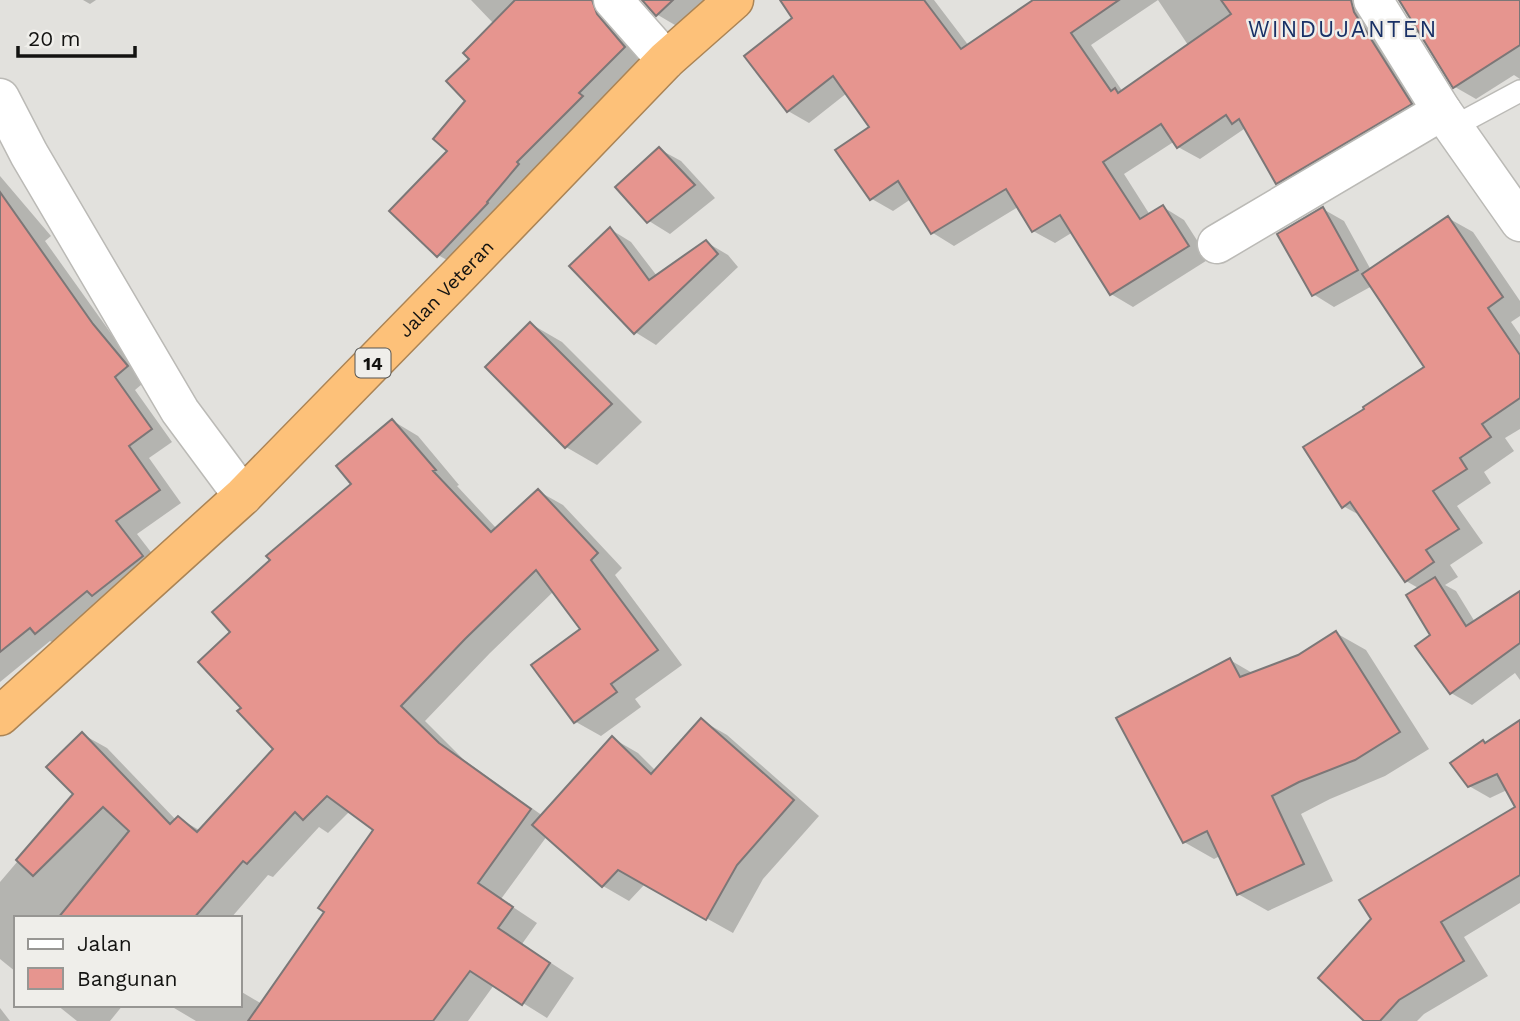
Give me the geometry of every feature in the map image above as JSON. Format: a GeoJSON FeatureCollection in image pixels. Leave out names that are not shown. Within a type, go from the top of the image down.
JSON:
{"type":"FeatureCollection","features":[{"type":"Feature","properties":{"kind":"highway","name":"Jalan Veteran"},"geometry":{"type":"LineString","coordinates":[[0,716],[243,496],[666,60],[734,0]]}},
{"type":"Feature","properties":{"kind":"street"},"geometry":{"type":"LineString","coordinates":[[613,0],[666,60]]}},
{"type":"Feature","properties":{"kind":"street"},"geometry":{"type":"LineString","coordinates":[[1373,0],[1448,119],[1520,222]]}},
{"type":"Feature","properties":{"kind":"street"},"geometry":{"type":"LineString","coordinates":[[0,98],[29,155],[180,411],[243,496]]}},
{"type":"Feature","properties":{"kind":"street"},"geometry":{"type":"LineString","coordinates":[[1217,244],[1448,119]]}},
{"type":"Feature","properties":{"kind":"lane"},"geometry":{"type":"LineString","coordinates":[[1448,119],[1520,91]]}},
{"type":"Feature","properties":{"kind":"building"},"geometry":{"type":"Polygon","coordinates":[[[515,0],[592,0],[597,14],[625,47],[579,93],[583,96],[517,162],[519,164],[488,203],[437,257],[389,211],[447,151],[433,139],[465,101],[446,81],[469,59],[463,53],[515,0]]]}},
{"type":"Feature","properties":{"kind":"building"},"geometry":{"type":"Polygon","coordinates":[[[642,0],[673,0],[656,16],[642,0]]]}},
{"type":"Feature","properties":{"kind":"building"},"geometry":{"type":"Polygon","coordinates":[[[780,0],[924,0],[961,49],[1033,0],[1119,0],[1071,33],[1111,91],[1115,88],[1118,93],[1231,14],[1221,0],[1351,0],[1354,12],[1412,104],[1276,184],[1239,119],[1232,124],[1226,115],[1177,148],[1161,124],[1103,162],[1140,219],[1163,205],[1189,246],[1110,295],[1060,215],[1032,232],[1006,189],[931,234],[898,181],[870,200],[835,150],[869,127],[833,76],[787,112],[744,56],[792,18],[780,0]]]}},
{"type":"Feature","properties":{"kind":"building"},"geometry":{"type":"Polygon","coordinates":[[[1399,0],[1520,0],[1520,45],[1453,88],[1399,0]]]}},
{"type":"Feature","properties":{"kind":"building"},"geometry":{"type":"Polygon","coordinates":[[[659,147],[695,185],[647,223],[615,187],[659,147]]]}},
{"type":"Feature","properties":{"kind":"building"},"geometry":{"type":"Polygon","coordinates":[[[0,192],[93,324],[128,366],[115,377],[152,429],[129,446],[160,490],[116,521],[143,556],[92,596],[87,591],[35,634],[30,628],[0,652],[0,192]]]}},
{"type":"Feature","properties":{"kind":"building"},"geometry":{"type":"Polygon","coordinates":[[[1323,207],[1358,270],[1312,296],[1277,234],[1323,207]]]}},
{"type":"Feature","properties":{"kind":"building"},"geometry":{"type":"Polygon","coordinates":[[[1448,216],[1503,297],[1488,308],[1520,355],[1520,398],[1482,424],[1491,437],[1460,458],[1467,469],[1433,491],[1459,529],[1426,550],[1434,562],[1405,582],[1350,502],[1342,508],[1303,447],[1424,367],[1362,274],[1448,216]]]}},
{"type":"Feature","properties":{"kind":"building"},"geometry":{"type":"Polygon","coordinates":[[[610,227],[649,280],[706,240],[718,254],[634,334],[569,266],[610,227]]]}},
{"type":"Feature","properties":{"kind":"building"},"geometry":{"type":"Polygon","coordinates":[[[530,322],[612,404],[565,448],[485,367],[530,322]]]}},
{"type":"Feature","properties":{"kind":"building"},"geometry":{"type":"Polygon","coordinates":[[[392,419],[436,470],[433,471],[491,532],[538,489],[598,553],[591,560],[658,650],[611,684],[617,692],[574,723],[531,665],[580,629],[536,570],[401,706],[439,743],[531,809],[478,883],[513,907],[498,928],[550,963],[522,1005],[470,971],[433,1021],[248,1021],[324,912],[318,908],[373,830],[327,796],[303,820],[295,812],[247,864],[243,861],[196,916],[60,916],[129,831],[103,807],[33,876],[16,860],[73,794],[46,767],[82,732],[170,824],[178,816],[197,832],[273,749],[237,711],[241,708],[198,662],[230,632],[212,612],[270,560],[266,556],[351,484],[336,466],[392,419]]]}},
{"type":"Feature","properties":{"kind":"building"},"geometry":{"type":"Polygon","coordinates":[[[1435,577],[1466,626],[1520,591],[1520,643],[1450,694],[1415,646],[1430,635],[1406,595],[1435,577]]]}},
{"type":"Feature","properties":{"kind":"building"},"geometry":{"type":"Polygon","coordinates":[[[1336,631],[1400,732],[1355,760],[1299,782],[1272,796],[1304,864],[1237,895],[1207,831],[1183,843],[1116,718],[1230,658],[1240,677],[1298,655],[1336,631]]]}},
{"type":"Feature","properties":{"kind":"building"},"geometry":{"type":"Polygon","coordinates":[[[701,718],[794,800],[737,865],[706,920],[618,870],[602,887],[532,825],[612,736],[651,774],[701,718]]]}},
{"type":"Feature","properties":{"kind":"building"},"geometry":{"type":"Polygon","coordinates":[[[1520,720],[1520,875],[1441,922],[1464,961],[1399,1000],[1380,1021],[1364,1021],[1318,978],[1371,919],[1359,900],[1515,807],[1497,774],[1468,787],[1450,763],[1483,740],[1485,743],[1520,720]]]}},
{"type":"Feature","properties":{"kind":"district","name":"WINDUJANTEN"},"geometry":{"type":"Point","coordinates":[1343,29]}}]}
